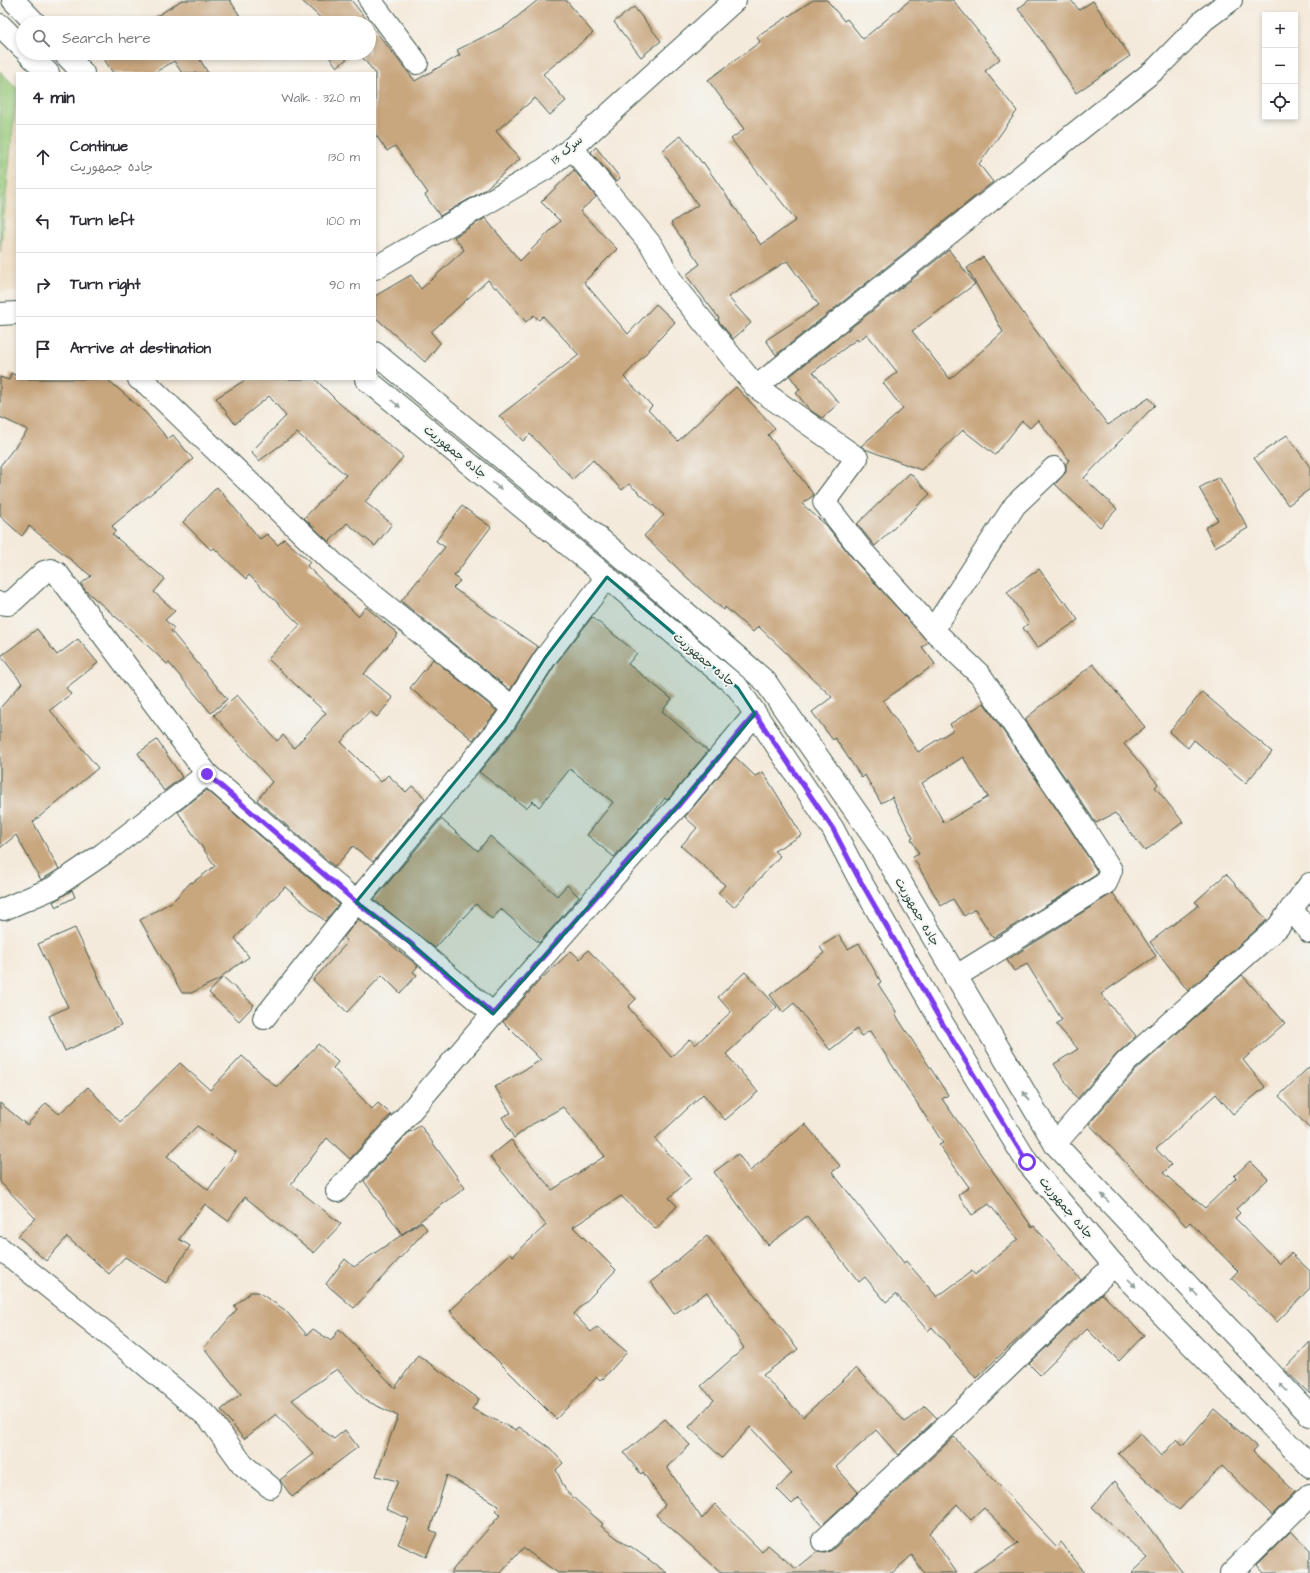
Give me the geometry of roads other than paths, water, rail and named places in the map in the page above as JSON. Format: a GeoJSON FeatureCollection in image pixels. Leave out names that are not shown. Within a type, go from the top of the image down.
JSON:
{"type":"FeatureCollection","features":[{"type":"Feature","properties":{"kind":"street"},"geometry":{"type":"LineString","coordinates":[[13,0],[28,16]]}},
{"type":"Feature","properties":{"kind":"street"},"geometry":{"type":"LineString","coordinates":[[370,0],[416,63]]}},
{"type":"Feature","properties":{"kind":"street","name":"سرک 13"},"geometry":{"type":"LineString","coordinates":[[376,267],[545,169],[572,148],[736,0]]}},
{"type":"Feature","properties":{"kind":"street"},"geometry":{"type":"LineString","coordinates":[[756,388],[1157,68],[1204,20],[1231,0]]}},
{"type":"Feature","properties":{"kind":"street"},"geometry":{"type":"LineString","coordinates":[[0,25],[16,41]]}},
{"type":"Feature","properties":{"kind":"street"},"geometry":{"type":"LineString","coordinates":[[35,60],[47,72]]}},
{"type":"Feature","properties":{"kind":"street"},"geometry":{"type":"LineString","coordinates":[[71,60],[82,72]]}},
{"type":"Feature","properties":{"kind":"street"},"geometry":{"type":"LineString","coordinates":[[572,148],[652,246],[675,287],[756,388],[857,458],[824,502],[863,552],[934,630],[980,675],[1111,870],[1106,883],[1094,892],[955,977]]}},
{"type":"Feature","properties":{"kind":"street"},"geometry":{"type":"LineString","coordinates":[[0,314],[16,313]]}},
{"type":"Feature","properties":{"kind":"street","name":"جاده جمهوریت"},"geometry":{"type":"LineString","coordinates":[[376,354],[619,555],[765,681],[877,842],[1054,1144],[1310,1416]]}},
{"type":"Feature","properties":{"kind":"street"},"geometry":{"type":"LineString","coordinates":[[141,380],[147,384],[332,562],[512,708]]}},
{"type":"Feature","properties":{"kind":"street","name":"جاده جمهوریت"},"geometry":{"type":"LineString","coordinates":[[367,380],[603,574],[738,688],[833,829],[857,875],[938,1016],[1027,1162],[1114,1265],[1310,1466]]}},
{"type":"Feature","properties":{"kind":"street"},"geometry":{"type":"LineString","coordinates":[[934,630],[1015,505],[1054,468]]}},
{"type":"Feature","properties":{"kind":"street"},"geometry":{"type":"LineString","coordinates":[[264,1018],[356,902],[505,721],[545,658],[603,574],[619,555]]}},
{"type":"Feature","properties":{"kind":"street"},"geometry":{"type":"LineString","coordinates":[[0,603],[8,604],[14,600],[44,572],[51,570],[57,573],[207,774],[356,902],[409,942],[493,1014]]}},
{"type":"Feature","properties":{"kind":"street"},"geometry":{"type":"LineString","coordinates":[[337,1191],[398,1126],[493,1014],[654,831],[679,805],[755,714]]}},
{"type":"Feature","properties":{"kind":"street"},"geometry":{"type":"LineString","coordinates":[[4,909],[53,888],[103,854],[207,774]]}},
{"type":"Feature","properties":{"kind":"street"},"geometry":{"type":"LineString","coordinates":[[1054,1144],[1126,1062],[1278,927],[1310,884]]}},
{"type":"Feature","properties":{"kind":"street"},"geometry":{"type":"LineString","coordinates":[[1291,910],[1310,932]]}},
{"type":"Feature","properties":{"kind":"street"},"geometry":{"type":"LineString","coordinates":[[0,1248],[136,1357],[209,1418],[243,1465],[270,1487]]}},
{"type":"Feature","properties":{"kind":"street"},"geometry":{"type":"LineString","coordinates":[[823,1541],[948,1425],[1114,1265]]}},
{"type":"Feature","properties":{"kind":"street"},"geometry":{"type":"LineString","coordinates":[[1231,1573],[1310,1495]]}}]}
